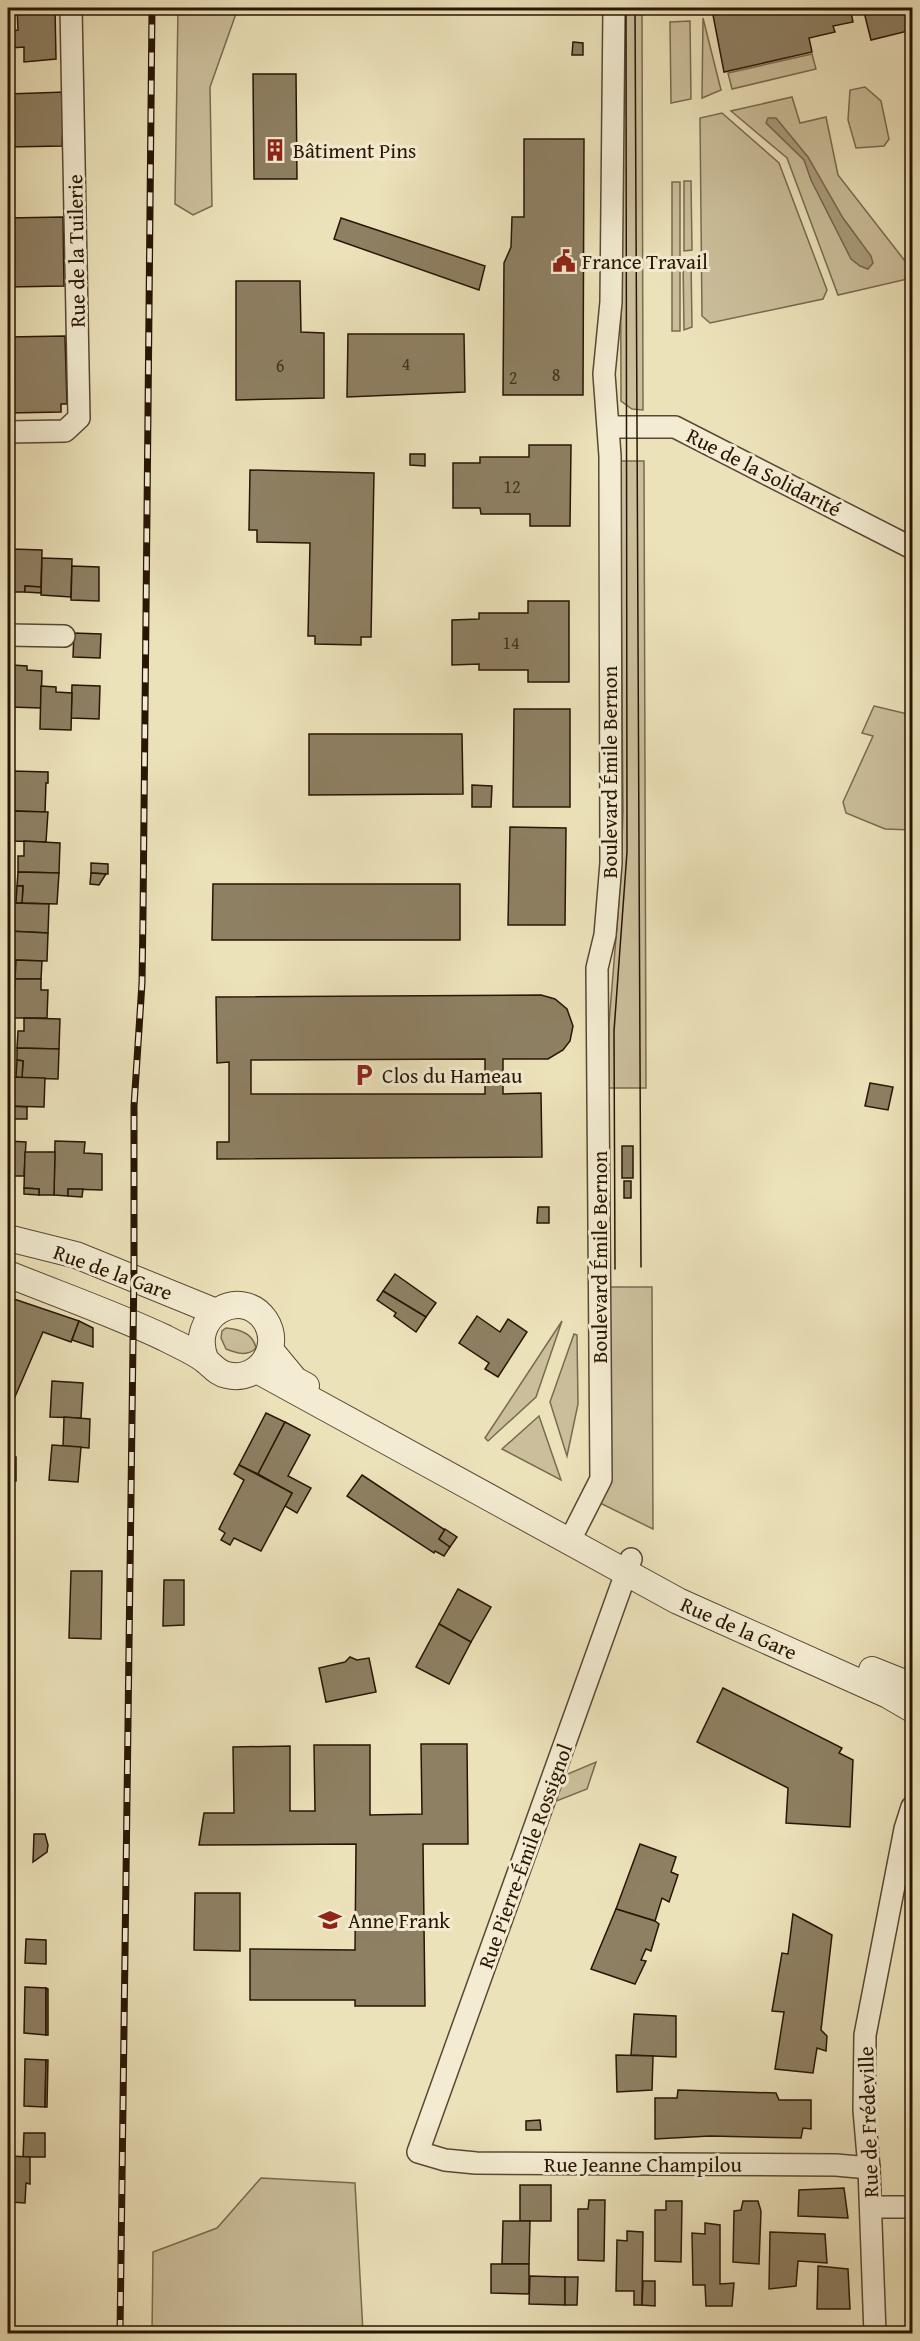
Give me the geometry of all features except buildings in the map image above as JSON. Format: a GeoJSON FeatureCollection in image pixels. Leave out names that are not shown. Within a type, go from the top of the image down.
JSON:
{"type":"FeatureCollection","features":[{"type":"Feature","properties":{"kind":"street","name":"Rue de la Tuilerie"},"geometry":{"type":"LineString","coordinates":[[8,432],[65,431],[79,418],[71,8]]}},
{"type":"Feature","properties":{"kind":"street","name":"Boulevard Émile Bernon"},"geometry":{"type":"LineString","coordinates":[[573,1536],[601,1479],[597,968],[605,935],[611,863],[609,427],[604,374],[611,302],[614,8]]}},
{"type":"Feature","properties":{"kind":"street","name":"Rue de la Solidarité"},"geometry":{"type":"LineString","coordinates":[[609,427],[675,427],[912,548]]}},
{"type":"Feature","properties":{"kind":"street"},"geometry":{"type":"LineString","coordinates":[[8,635],[64,636]]}},
{"type":"Feature","properties":{"kind":"street","name":"Rue de la Gare"},"geometry":{"type":"LineString","coordinates":[[8,1238],[76,1255],[216,1312],[236,1306],[246,1307],[264,1319],[272,1340],[264,1360],[247,1375],[236,1377],[225,1375],[214,1370],[206,1361],[183,1347],[134,1324],[8,1274]]}},
{"type":"Feature","properties":{"kind":"street"},"geometry":{"type":"LineString","coordinates":[[206,1361],[202,1351],[203,1329],[208,1319],[216,1312]]}},
{"type":"Feature","properties":{"kind":"street","name":"Rue de la Gare"},"geometry":{"type":"LineString","coordinates":[[264,1360],[295,1380],[628,1566],[678,1601],[888,1695],[912,1709]]}},
{"type":"Feature","properties":{"kind":"street","name":"Rue de la Gare"},"geometry":{"type":"LineString","coordinates":[[628,1566],[912,1686]]}},
{"type":"Feature","properties":{"kind":"street","name":"Rue Pierre-Émile Rossignol"},"geometry":{"type":"LineString","coordinates":[[418,2152],[628,1566]]}},
{"type":"Feature","properties":{"kind":"street","name":"Rue de Frédeville"},"geometry":{"type":"LineString","coordinates":[[875,2334],[871,2207],[864,2110],[865,2036],[905,1829],[912,1807]]}},
{"type":"Feature","properties":{"kind":"street","name":"Rue Jeanne Champilou"},"geometry":{"type":"LineString","coordinates":[[418,2152],[445,2160],[476,2163],[778,2164],[869,2168]]}},
{"type":"Feature","properties":{"kind":"street"},"geometry":{"type":"LineString","coordinates":[[871,2207],[912,2207]]}},
{"type":"Feature","properties":{"kind":"shaded area"},"geometry":{"type":"Polygon","coordinates":[[[178,8],[238,8],[210,87],[212,206],[193,215],[175,204],[178,8]]]}},
{"type":"Feature","properties":{"kind":"shaded area"},"geometry":{"type":"Polygon","coordinates":[[[620,8],[642,8],[643,410],[632,409],[621,401],[620,8]]]}},
{"type":"Feature","properties":{"kind":"shaded area"},"geometry":{"type":"Polygon","coordinates":[[[703,18],[721,90],[702,98],[703,18]]]}},
{"type":"Feature","properties":{"kind":"shaded area"},"geometry":{"type":"Polygon","coordinates":[[[690,21],[691,99],[671,103],[670,22],[690,21]]]}},
{"type":"Feature","properties":{"kind":"shaded area"},"geometry":{"type":"Polygon","coordinates":[[[812,54],[816,69],[732,89],[728,73],[812,54]]]}},
{"type":"Feature","properties":{"kind":"shaded area"},"geometry":{"type":"Polygon","coordinates":[[[865,87],[881,101],[889,139],[884,146],[856,148],[848,120],[850,90],[865,87]]]}},
{"type":"Feature","properties":{"kind":"shaded area"},"geometry":{"type":"Polygon","coordinates":[[[792,97],[800,123],[826,117],[838,175],[912,270],[912,278],[838,295],[787,158],[731,111],[792,97]]]}},
{"type":"Feature","properties":{"kind":"shaded area"},"geometry":{"type":"Polygon","coordinates":[[[722,113],[779,163],[827,290],[823,299],[710,323],[702,316],[700,118],[722,113]]]}},
{"type":"Feature","properties":{"kind":"shaded area"},"geometry":{"type":"Polygon","coordinates":[[[768,118],[776,118],[808,157],[843,218],[871,256],[873,263],[868,269],[851,259],[811,180],[804,160],[766,123],[768,118]]]}},
{"type":"Feature","properties":{"kind":"shaded area"},"geometry":{"type":"Polygon","coordinates":[[[684,181],[691,181],[692,250],[684,251],[684,181]]]}},
{"type":"Feature","properties":{"kind":"shaded area"},"geometry":{"type":"Polygon","coordinates":[[[672,182],[680,182],[680,331],[672,331],[672,182]]]}},
{"type":"Feature","properties":{"kind":"shaded area"},"geometry":{"type":"Polygon","coordinates":[[[683,259],[691,259],[692,327],[684,330],[683,259]]]}},
{"type":"Feature","properties":{"kind":"shaded area"},"geometry":{"type":"Polygon","coordinates":[[[620,461],[644,461],[646,1088],[609,1088],[609,1024],[621,875],[623,810],[620,461]]]}},
{"type":"Feature","properties":{"kind":"shaded area"},"geometry":{"type":"Polygon","coordinates":[[[874,706],[912,715],[912,830],[885,829],[846,813],[843,802],[873,736],[862,733],[874,706]]]}},
{"type":"Feature","properties":{"kind":"shaded area"},"geometry":{"type":"Polygon","coordinates":[[[607,1287],[652,1287],[653,1529],[598,1502],[607,1287]]]}},
{"type":"Feature","properties":{"kind":"shaded area"},"geometry":{"type":"Polygon","coordinates":[[[562,1321],[536,1397],[488,1441],[485,1438],[562,1321]]]}},
{"type":"Feature","properties":{"kind":"shaded area"},"geometry":{"type":"Polygon","coordinates":[[[226,1328],[236,1329],[249,1335],[256,1348],[249,1353],[238,1353],[226,1349],[221,1338],[222,1331],[226,1328]]]}},
{"type":"Feature","properties":{"kind":"shaded area"},"geometry":{"type":"Polygon","coordinates":[[[574,1334],[577,1335],[578,1404],[567,1456],[550,1402],[574,1334]]]}},
{"type":"Feature","properties":{"kind":"shaded area"},"geometry":{"type":"Polygon","coordinates":[[[539,1416],[561,1480],[502,1449],[539,1416]]]}},
{"type":"Feature","properties":{"kind":"shaded area"},"geometry":{"type":"Polygon","coordinates":[[[596,1762],[587,1789],[554,1802],[563,1776],[596,1762]]]}},
{"type":"Feature","properties":{"kind":"shaded area"},"geometry":{"type":"Polygon","coordinates":[[[261,2178],[355,2183],[363,2333],[152,2333],[153,2252],[217,2228],[261,2178]]]}},
{"type":"Feature","properties":{"kind":"tram line"},"geometry":{"type":"LineString","coordinates":[[615,1269],[614,1031],[627,852],[626,8]]}},
{"type":"Feature","properties":{"kind":"tram line"},"geometry":{"type":"LineString","coordinates":[[635,8],[641,1267]]}},
{"type":"Feature","properties":{"kind":"railway"},"geometry":{"type":"LineString","coordinates":[[120,2334],[134,1266],[134,1106],[142,983],[143,915],[152,8]]}},
{"type":"Feature","properties":{"kind":"place","name":"Bâtiment Pins"},"geometry":{"type":"Point","coordinates":[275,150]}},
{"type":"Feature","properties":{"kind":"place","name":"France Travail"},"geometry":{"type":"Point","coordinates":[564,261]}},
{"type":"Feature","properties":{"kind":"place","name":"Clos du Hameau"},"geometry":{"type":"Point","coordinates":[364,1075]}},
{"type":"Feature","properties":{"kind":"place","name":"Anne Frank"},"geometry":{"type":"Point","coordinates":[330,1920]}}]}
